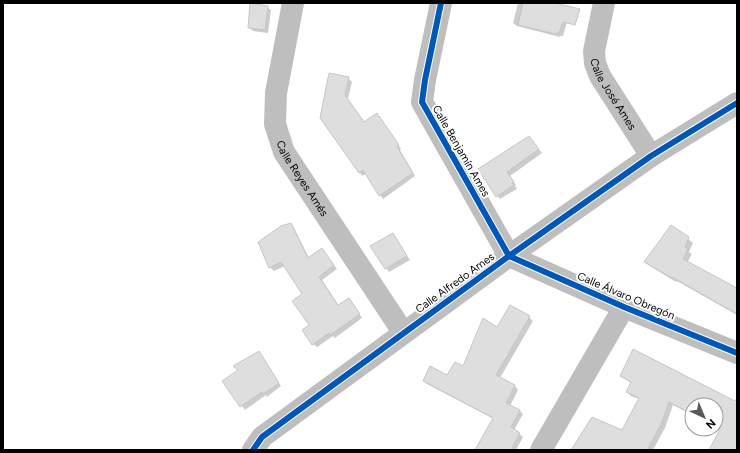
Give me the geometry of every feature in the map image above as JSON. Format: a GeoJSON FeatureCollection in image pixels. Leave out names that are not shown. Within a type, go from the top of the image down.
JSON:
{"type":"FeatureCollection","features":[{"type":"Feature","properties":{"kind":"street","name":"Calle Reyes Amés"},"geometry":{"type":"LineString","coordinates":[[293,3],[276,93],[275,124],[284,152],[403,332]]}},
{"type":"Feature","properties":{"kind":"street","name":"Calle Benjamín Ames"},"geometry":{"type":"LineString","coordinates":[[441,3],[425,80],[422,102],[509,256]]}},
{"type":"Feature","properties":{"kind":"street","name":"Calle José Ames"},"geometry":{"type":"LineString","coordinates":[[604,3],[594,51],[595,63],[600,76],[651,156]]}},
{"type":"Feature","properties":{"kind":"street","name":"Calle Alfredo Ames"},"geometry":{"type":"LineString","coordinates":[[253,450],[262,437],[403,332],[509,256],[651,156],[737,103]]}},
{"type":"Feature","properties":{"kind":"street","name":"Calle Álvaro Obregón"},"geometry":{"type":"LineString","coordinates":[[509,256],[624,308],[737,353]]}},
{"type":"Feature","properties":{"kind":"street"},"geometry":{"type":"LineString","coordinates":[[541,450],[624,308]]}},
{"type":"Feature","properties":{"kind":"building"},"geometry":{"type":"Polygon","coordinates":[[[250,3],[268,6],[265,30],[248,28],[250,3]]]}},
{"type":"Feature","properties":{"kind":"building"},"geometry":{"type":"Polygon","coordinates":[[[523,3],[555,3],[580,9],[575,25],[563,22],[559,33],[556,34],[518,25],[523,3]]]}},
{"type":"Feature","properties":{"kind":"building"},"geometry":{"type":"Polygon","coordinates":[[[329,73],[349,77],[345,95],[364,122],[377,113],[399,145],[397,147],[413,173],[379,196],[363,170],[359,173],[320,118],[329,73]]]}},
{"type":"Feature","properties":{"kind":"building"},"geometry":{"type":"Polygon","coordinates":[[[529,136],[539,149],[507,172],[514,182],[512,183],[514,185],[496,197],[478,169],[529,136]]]}},
{"type":"Feature","properties":{"kind":"building"},"geometry":{"type":"Polygon","coordinates":[[[291,223],[308,258],[322,248],[334,265],[319,277],[338,305],[349,298],[360,314],[330,335],[329,333],[312,345],[302,330],[309,325],[292,301],[302,294],[281,262],[269,268],[258,242],[281,226],[291,223]]]}},
{"type":"Feature","properties":{"kind":"building"},"geometry":{"type":"Polygon","coordinates":[[[671,225],[689,237],[685,247],[688,249],[683,259],[737,288],[737,314],[644,262],[671,225]]]}},
{"type":"Feature","properties":{"kind":"building"},"geometry":{"type":"Polygon","coordinates":[[[393,233],[407,256],[385,269],[370,246],[393,233]]]}},
{"type":"Feature","properties":{"kind":"building"},"geometry":{"type":"Polygon","coordinates":[[[510,305],[530,316],[496,375],[515,385],[506,403],[520,410],[511,427],[520,433],[511,450],[475,450],[493,418],[423,381],[430,366],[447,375],[455,362],[463,366],[483,318],[497,327],[510,305]]]}},
{"type":"Feature","properties":{"kind":"building"},"geometry":{"type":"Polygon","coordinates":[[[633,349],[735,401],[737,398],[737,450],[709,450],[716,437],[724,437],[724,397],[684,397],[684,410],[669,402],[661,424],[647,450],[571,450],[592,417],[622,430],[639,398],[626,392],[631,382],[620,376],[633,349]]]}},
{"type":"Feature","properties":{"kind":"building"},"geometry":{"type":"Polygon","coordinates":[[[259,351],[279,383],[263,394],[262,392],[240,407],[222,381],[238,370],[233,366],[259,351]]]}},
{"type":"Feature","properties":{"kind":"cycle path"},"geometry":{"type":"LineString","coordinates":[[441,3],[425,80],[422,102],[509,256],[624,307],[737,353]]}},
{"type":"Feature","properties":{"kind":"cycle path"},"geometry":{"type":"LineString","coordinates":[[253,450],[262,437],[509,256],[651,156],[737,103]]}}]}
